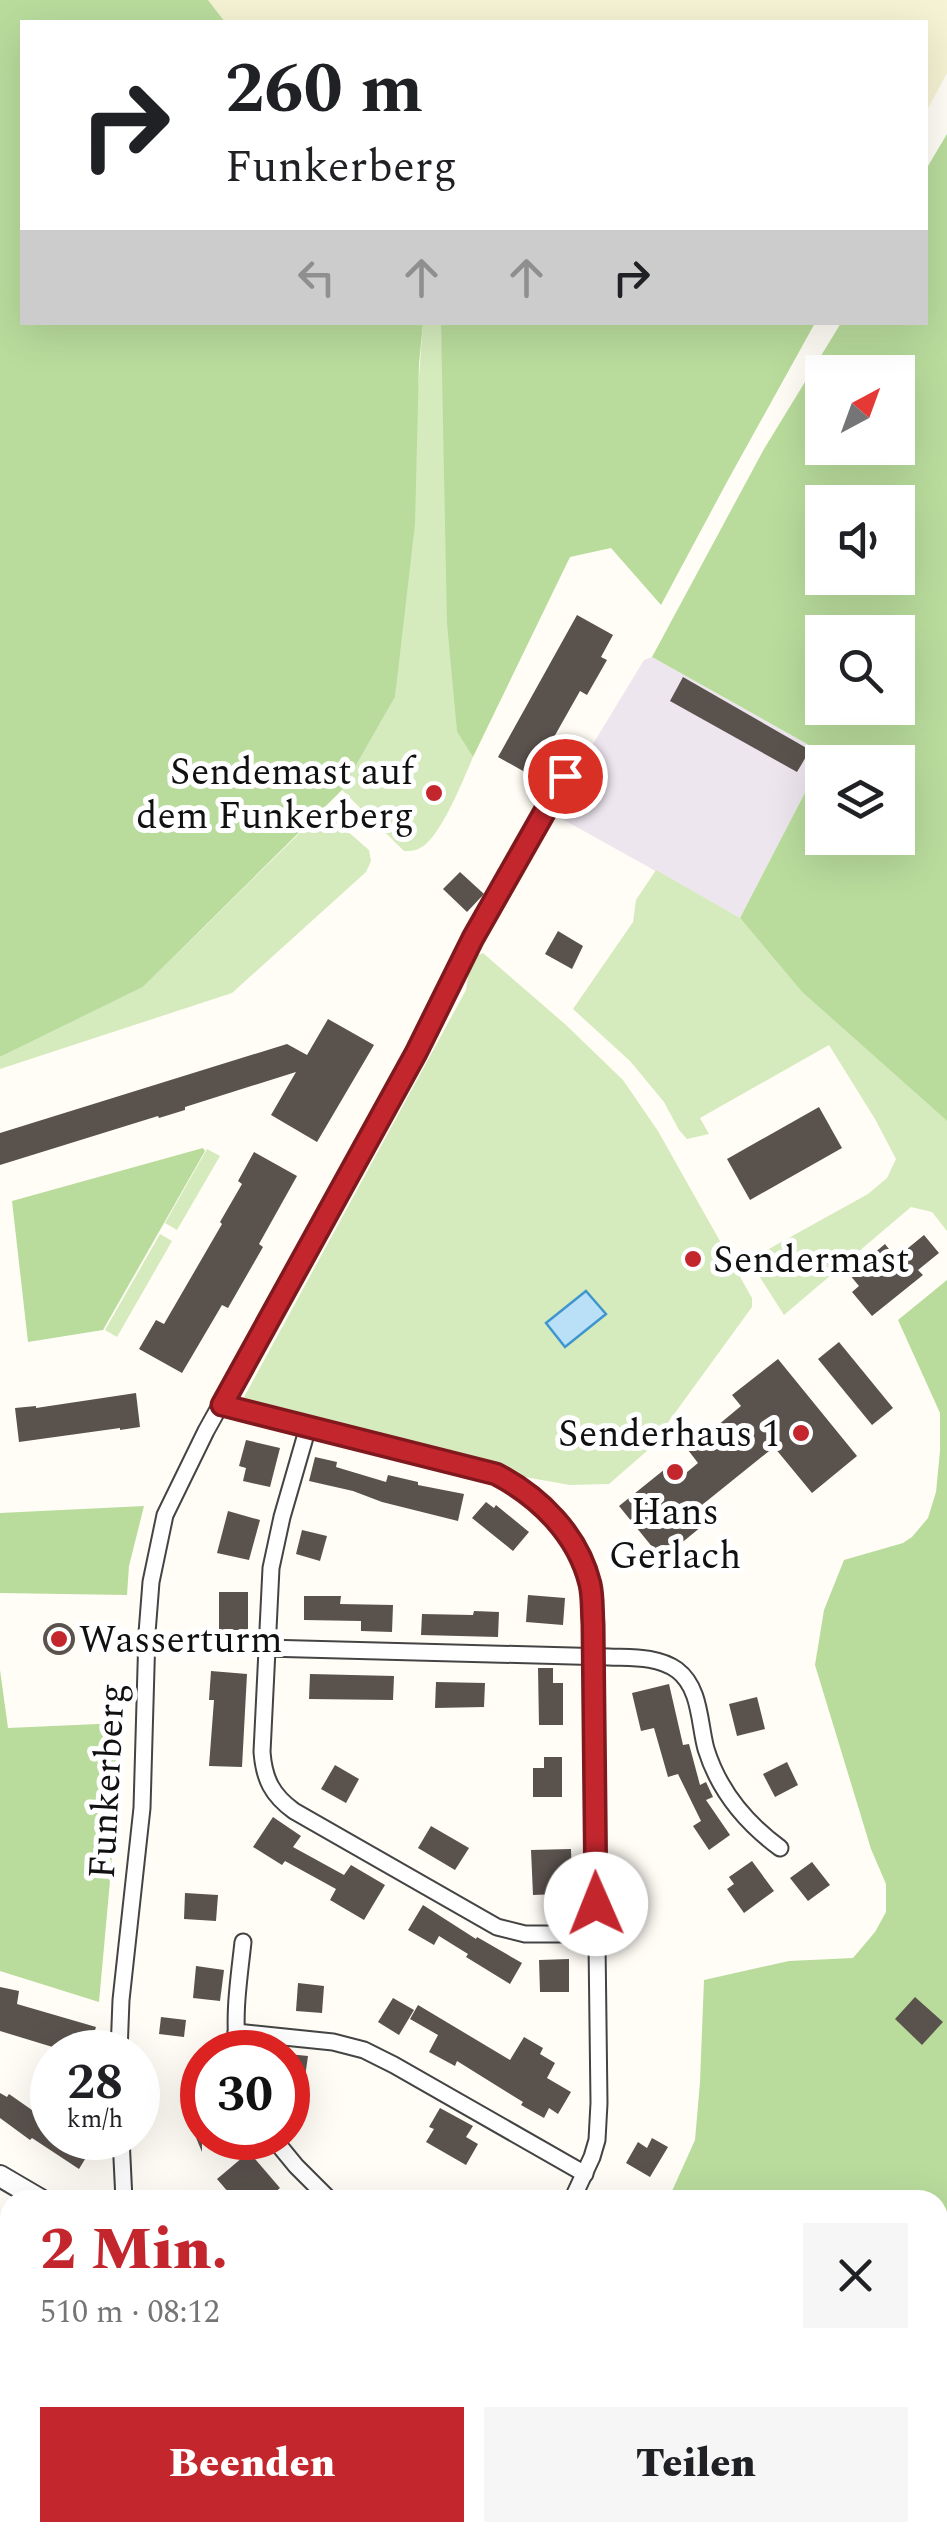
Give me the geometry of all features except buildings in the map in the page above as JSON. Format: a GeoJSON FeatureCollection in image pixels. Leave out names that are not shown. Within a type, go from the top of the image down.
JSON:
{"type":"FeatureCollection","features":[{"type":"Feature","properties":{"kind":"street","name":"Funkerberg"},"geometry":{"type":"LineString","coordinates":[[120,2030],[142,1808],[151,1582],[165,1515],[206,1431],[565,776]]}},
{"type":"Feature","properties":{"kind":"street"},"geometry":{"type":"LineString","coordinates":[[222,1405],[496,1474],[542,1504],[578,1551],[590,1586],[594,1657],[599,2103],[596,2140],[577,2190]]}},
{"type":"Feature","properties":{"kind":"street"},"geometry":{"type":"LineString","coordinates":[[308,1427],[270,1568],[262,1763],[270,1787],[294,1811],[497,1927],[524,1934],[596,1934]]}},
{"type":"Feature","properties":{"kind":"street"},"geometry":{"type":"LineString","coordinates":[[265,1648],[663,1662],[688,1682],[706,1751],[737,1810],[780,1848]]}},
{"type":"Feature","properties":{"kind":"street"},"geometry":{"type":"LineString","coordinates":[[236,2030],[243,1942]]}},
{"type":"Feature","properties":{"kind":"street"},"geometry":{"type":"LineString","coordinates":[[310,2040],[364,2050],[585,2174]]}},
{"type":"Feature","properties":{"kind":"street"},"geometry":{"type":"LineString","coordinates":[[122,2160],[124,2190]]}},
{"type":"Feature","properties":{"kind":"street"},"geometry":{"type":"LineString","coordinates":[[291,2160],[320,2190]]}},
{"type":"Feature","properties":{"kind":"street"},"geometry":{"type":"LineString","coordinates":[[0,2176],[24,2190]]}},
{"type":"Feature","properties":{"kind":"shaded area"},"geometry":{"type":"Polygon","coordinates":[[[208,0],[947,0],[947,73],[928,108],[928,20],[223,20],[208,0]]]}},
{"type":"Feature","properties":{"kind":"shaded area"},"geometry":{"type":"Polygon","coordinates":[[[652,657],[809,745],[805,745],[805,793],[740,918],[564,820],[576,772],[644,660],[652,657]]]}},
{"type":"Feature","properties":{"kind":"green space"},"geometry":{"type":"Polygon","coordinates":[[[0,0],[208,0],[223,20],[20,20],[20,325],[423,325],[415,524],[395,697],[342,790],[143,987],[0,1057],[0,0]]]}},
{"type":"Feature","properties":{"kind":"green space"},"geometry":{"type":"Polygon","coordinates":[[[947,134],[947,1121],[802,992],[740,918],[805,793],[805,855],[915,855],[915,745],[809,745],[652,657],[764,449],[805,382],[805,465],[915,465],[915,355],[821,355],[840,325],[928,325],[928,166],[947,134]]]}},
{"type":"Feature","properties":{"kind":"green space"},"geometry":{"type":"Polygon","coordinates":[[[423,325],[441,325],[457,732],[473,757],[435,833],[420,848],[404,851],[342,790],[395,697],[423,325]]]}},
{"type":"Feature","properties":{"kind":"green space"},"geometry":{"type":"Polygon","coordinates":[[[441,325],[814,325],[661,605],[611,548],[570,557],[473,757],[457,732],[447,623],[441,325]]]}},
{"type":"Feature","properties":{"kind":"green space"},"geometry":{"type":"Polygon","coordinates":[[[323,810],[369,850],[371,861],[366,872],[232,993],[0,1069],[0,1057],[143,987],[323,810]]]}},
{"type":"Feature","properties":{"kind":"green space"},"geometry":{"type":"Polygon","coordinates":[[[656,870],[740,918],[802,992],[947,1121],[947,1231],[932,1212],[911,1207],[784,1315],[749,1260],[868,1194],[887,1178],[896,1159],[829,1045],[700,1118],[709,1134],[687,1139],[664,1102],[630,1061],[573,1009],[633,922],[636,900],[656,870]]]}},
{"type":"Feature","properties":{"kind":"green space"},"geometry":{"type":"Polygon","coordinates":[[[483,953],[623,1080],[658,1131],[752,1298],[752,1307],[648,1450],[609,1484],[570,1485],[519,1476],[500,1466],[243,1399],[466,990],[471,958],[483,953]]]}},
{"type":"Feature","properties":{"kind":"green space"},"geometry":{"type":"Polygon","coordinates":[[[203,1148],[205,1151],[103,1330],[28,1342],[12,1201],[203,1148]]]}},
{"type":"Feature","properties":{"kind":"green space"},"geometry":{"type":"Polygon","coordinates":[[[207,1149],[220,1156],[177,1230],[165,1223],[207,1149]]]}},
{"type":"Feature","properties":{"kind":"green space"},"geometry":{"type":"Polygon","coordinates":[[[160,1234],[172,1241],[117,1337],[105,1330],[160,1234]]]}},
{"type":"Feature","properties":{"kind":"green space"},"geometry":{"type":"Polygon","coordinates":[[[947,1280],[947,2190],[672,2190],[695,2140],[704,1980],[789,1961],[853,1958],[886,1912],[886,1884],[871,1849],[815,1665],[824,1610],[844,1560],[912,1537],[928,1518],[936,1492],[940,1413],[898,1320],[947,1280]]]}},
{"type":"Feature","properties":{"kind":"green space"},"geometry":{"type":"Polygon","coordinates":[[[144,1506],[129,1566],[127,1595],[0,1593],[0,1513],[144,1506]]]}},
{"type":"Feature","properties":{"kind":"green space"},"geometry":{"type":"Polygon","coordinates":[[[0,1670],[8,1728],[120,1723],[99,2002],[0,1971],[0,1670]]]}},
{"type":"Feature","properties":{"kind":"water"},"geometry":{"type":"Polygon","coordinates":[[[586,1291],[606,1314],[565,1347],[546,1323],[586,1291]]]}},
{"type":"Feature","properties":{"kind":"place","name":"Sendemast auf dem Funkerberg"},"geometry":{"type":"Point","coordinates":[434,793]}},
{"type":"Feature","properties":{"kind":"place","name":"Sendermast"},"geometry":{"type":"Point","coordinates":[693,1259]}},
{"type":"Feature","properties":{"kind":"place","name":"Senderhaus 1"},"geometry":{"type":"Point","coordinates":[801,1433]}},
{"type":"Feature","properties":{"kind":"place","name":"Hans Gerlach"},"geometry":{"type":"Point","coordinates":[675,1472]}},
{"type":"Feature","properties":{"kind":"place","name":"Wasserturm"},"geometry":{"type":"Point","coordinates":[59,1639]}},
{"type":"Feature","properties":{"kind":"route"},"geometry":{"type":"LineString","coordinates":[[565,776],[473,938],[416,1053],[222,1405],[496,1474],[542,1504],[556,1521],[578,1551],[590,1586],[596,1904]]}}]}
